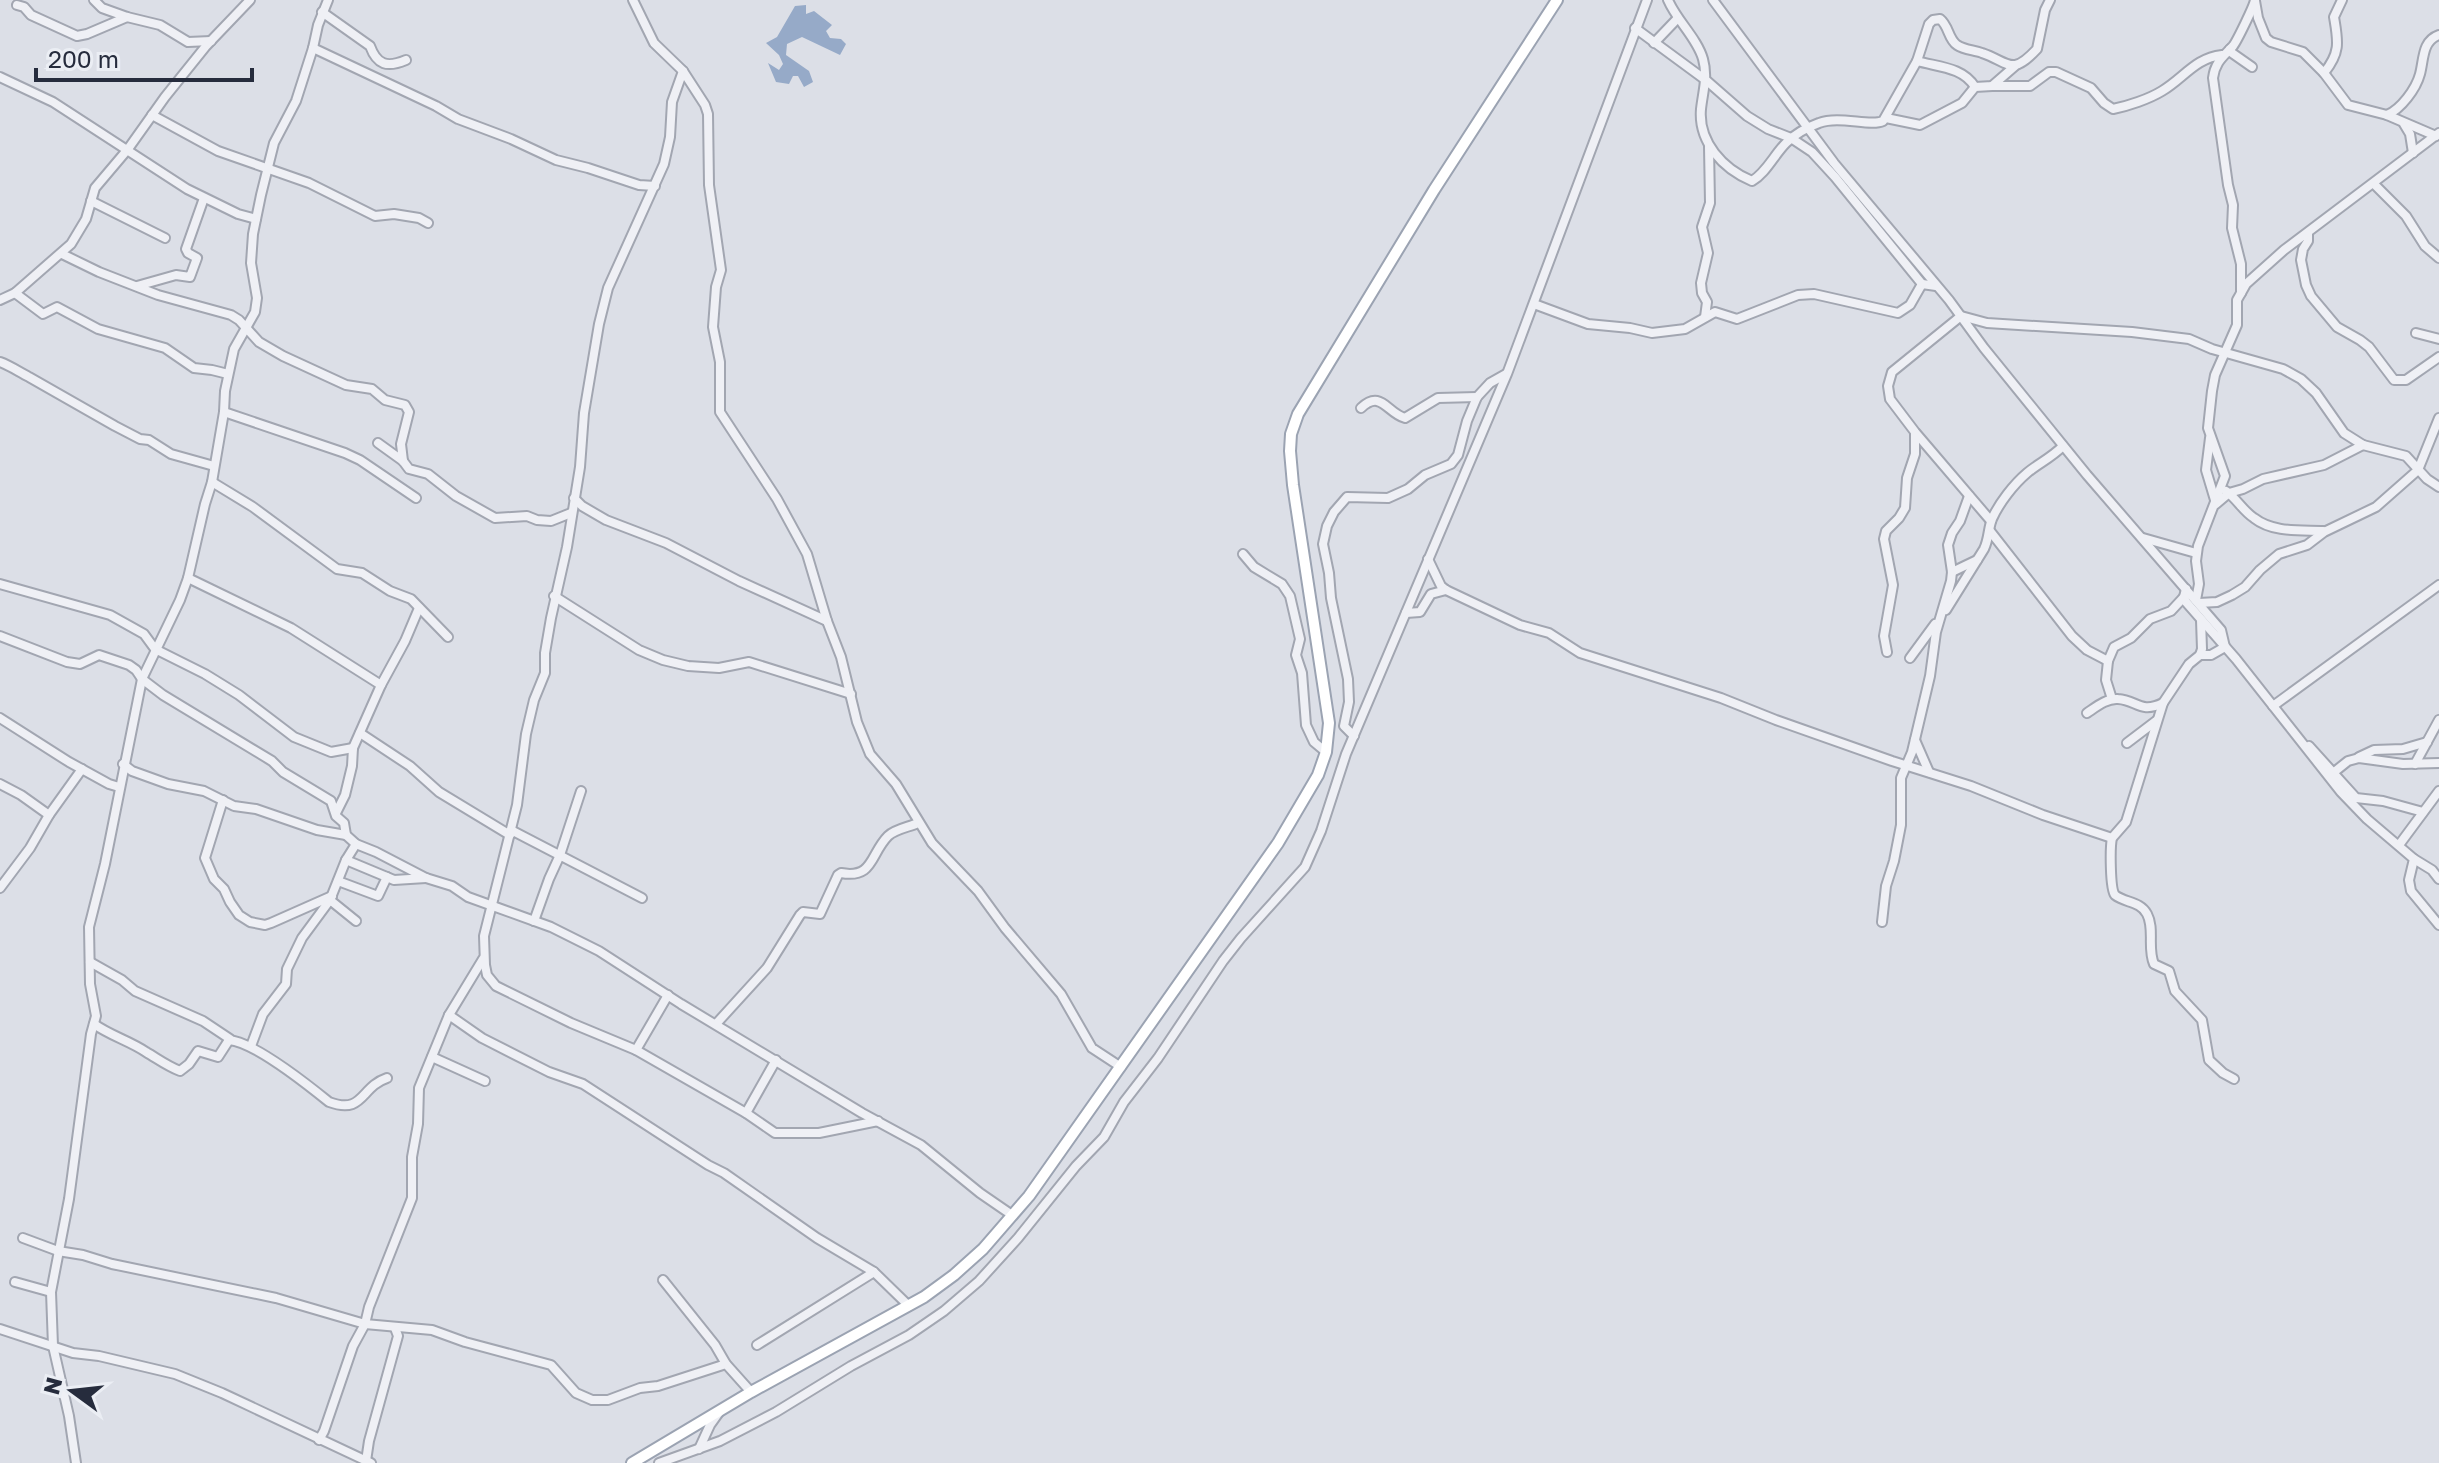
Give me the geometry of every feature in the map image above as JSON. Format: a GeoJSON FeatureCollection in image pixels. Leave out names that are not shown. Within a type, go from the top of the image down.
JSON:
{"type":"FeatureCollection","features":[{"type":"Feature","properties":{"kind":"main road"},"geometry":{"type":"LineString","coordinates":[[632,1463],[751,1392],[909,1306],[969,1262],[1029,1196],[1311,792],[1326,752],[1328,705],[1293,485],[1291,434],[1298,414],[1320,376],[1434,190],[1557,0]]}},
{"type":"Feature","properties":{"kind":"street"},"geometry":{"type":"LineString","coordinates":[[94,0],[102,8],[160,25],[190,43],[212,41]]}},
{"type":"Feature","properties":{"kind":"street"},"geometry":{"type":"LineString","coordinates":[[1,299],[15,293],[62,254],[86,219],[95,188],[212,41],[250,0]]}},
{"type":"Feature","properties":{"kind":"street"},"geometry":{"type":"LineString","coordinates":[[76,1463],[53,1346],[51,1292],[69,1199],[73,1152],[96,1016],[90,984],[91,919],[142,679],[188,578],[212,482],[234,349],[247,329],[257,303],[251,263],[256,219],[274,143],[296,101],[328,0]]}},
{"type":"Feature","properties":{"kind":"street"},"geometry":{"type":"LineString","coordinates":[[633,0],[654,43],[683,71],[708,114],[709,185],[720,264],[713,321],[720,362],[720,412],[801,541],[841,657],[857,722],[870,754],[896,784],[932,843],[978,891],[1061,994],[1092,1048],[1121,1067]]}},
{"type":"Feature","properties":{"kind":"street"},"geometry":{"type":"LineString","coordinates":[[659,1463],[720,1441],[909,1335],[944,1311],[993,1266],[1104,1137],[1124,1102],[1158,1058],[1223,961],[1305,867],[1354,736],[1507,374],[1647,0]]}},
{"type":"Feature","properties":{"kind":"street"},"geometry":{"type":"LineString","coordinates":[[1668,0],[1677,19],[1699,48],[1707,81],[1701,114],[1709,146],[1710,203],[1702,227],[1708,253],[1701,283],[1707,302],[1705,317]]}},
{"type":"Feature","properties":{"kind":"street"},"geometry":{"type":"LineString","coordinates":[[1713,0],[1892,234],[2063,446],[2143,538],[2205,618],[2224,635],[2225,647],[2315,762],[2358,811],[2439,879]]}},
{"type":"Feature","properties":{"kind":"street"},"geometry":{"type":"LineString","coordinates":[[1992,86],[2037,49],[2050,0]]}},
{"type":"Feature","properties":{"kind":"street"},"geometry":{"type":"LineString","coordinates":[[2255,0],[2266,38],[2303,52],[2324,73],[2348,105],[2387,115],[2437,134]]}},
{"type":"Feature","properties":{"kind":"street"},"geometry":{"type":"LineString","coordinates":[[2241,293],[2241,264],[2231,222],[2233,205],[2213,78],[2217,62],[2230,49],[2255,0]]}},
{"type":"Feature","properties":{"kind":"street"},"geometry":{"type":"LineString","coordinates":[[2324,73],[2336,52],[2338,32],[2334,20],[2342,0]]}},
{"type":"Feature","properties":{"kind":"street"},"geometry":{"type":"LineString","coordinates":[[17,5],[24,7],[30,15],[77,36],[127,17]]}},
{"type":"Feature","properties":{"kind":"street"},"geometry":{"type":"LineString","coordinates":[[322,12],[370,46],[378,61],[394,65],[406,60]]}},
{"type":"Feature","properties":{"kind":"street"},"geometry":{"type":"LineString","coordinates":[[1654,43],[1677,19]]}},
{"type":"Feature","properties":{"kind":"street"},"geometry":{"type":"LineString","coordinates":[[1709,146],[1721,160],[1752,181],[1791,138],[1808,128],[1831,120],[1876,124],[1886,118],[1917,61],[1933,20],[1940,19],[1961,48],[1984,53],[2007,66],[2016,66]]}},
{"type":"Feature","properties":{"kind":"street"},"geometry":{"type":"LineString","coordinates":[[1635,28],[1759,124],[1791,138],[1823,163],[1922,284],[1937,286]]}},
{"type":"Feature","properties":{"kind":"street"},"geometry":{"type":"LineString","coordinates":[[2387,115],[2398,109],[2417,81],[2429,40],[2439,35]]}},
{"type":"Feature","properties":{"kind":"street"},"geometry":{"type":"LineString","coordinates":[[313,48],[458,119],[556,160],[639,185],[655,186]]}},
{"type":"Feature","properties":{"kind":"street"},"geometry":{"type":"LineString","coordinates":[[2230,49],[2252,67]]}},
{"type":"Feature","properties":{"kind":"street"},"geometry":{"type":"LineString","coordinates":[[1886,118],[1920,125],[1962,103],[1975,87],[2030,86],[2049,72],[2056,72],[2091,88],[2113,109],[2156,94],[2193,65],[2209,56],[2222,55]]}},
{"type":"Feature","properties":{"kind":"street"},"geometry":{"type":"LineString","coordinates":[[1917,61],[1960,72],[1975,87]]}},
{"type":"Feature","properties":{"kind":"street"},"geometry":{"type":"LineString","coordinates":[[683,71],[672,102],[668,151],[608,288],[601,313],[584,413],[580,467],[545,653],[545,673],[534,700],[526,734],[511,832],[484,936],[485,965],[487,975],[496,986],[571,1023],[636,1050],[772,1131],[780,1134],[819,1133],[878,1121]]}},
{"type":"Feature","properties":{"kind":"street"},"geometry":{"type":"LineString","coordinates":[[0,77],[53,102],[187,189],[238,214],[256,219]]}},
{"type":"Feature","properties":{"kind":"street"},"geometry":{"type":"LineString","coordinates":[[2398,109],[2401,121],[2410,134],[2413,153]]}},
{"type":"Feature","properties":{"kind":"street"},"geometry":{"type":"LineString","coordinates":[[152,115],[199,142],[241,161],[309,183],[375,216],[394,214],[419,218],[428,223]]}},
{"type":"Feature","properties":{"kind":"street"},"geometry":{"type":"LineString","coordinates":[[2210,511],[2225,491],[2224,471],[2208,428],[2212,391],[2215,375],[2237,325],[2237,300],[2246,284],[2284,250],[2437,134]]}},
{"type":"Feature","properties":{"kind":"street"},"geometry":{"type":"LineString","coordinates":[[2374,184],[2406,216],[2425,246],[2439,258]]}},
{"type":"Feature","properties":{"kind":"street"},"geometry":{"type":"LineString","coordinates":[[136,286],[176,275],[190,277],[197,258],[186,249],[204,198]]}},
{"type":"Feature","properties":{"kind":"street"},"geometry":{"type":"LineString","coordinates":[[91,201],[165,238]]}},
{"type":"Feature","properties":{"kind":"street"},"geometry":{"type":"LineString","coordinates":[[2308,233],[2308,241],[2301,253],[2306,285],[2328,319],[2369,347],[2394,380],[2406,380],[2439,357]]}},
{"type":"Feature","properties":{"kind":"street"},"geometry":{"type":"LineString","coordinates":[[62,254],[99,272],[175,301],[231,315],[259,342],[283,356],[346,385],[375,390],[385,400],[405,405],[409,412],[401,444],[403,461]]}},
{"type":"Feature","properties":{"kind":"street"},"geometry":{"type":"LineString","coordinates":[[1534,304],[1588,324],[1652,333],[1685,329],[1718,312],[1737,319],[1806,294],[1824,295],[1898,313],[1910,305],[1922,284]]}},
{"type":"Feature","properties":{"kind":"street"},"geometry":{"type":"LineString","coordinates":[[15,293],[43,314],[57,307],[98,329],[165,348],[194,368],[228,374]]}},
{"type":"Feature","properties":{"kind":"street"},"geometry":{"type":"LineString","coordinates":[[1961,316],[1996,324],[2123,331],[2189,339],[2208,348],[2283,369],[2301,379],[2326,405],[2338,428],[2363,445],[2406,456],[2439,487]]}},
{"type":"Feature","properties":{"kind":"street"},"geometry":{"type":"LineString","coordinates":[[1961,316],[1892,372],[1888,386],[1890,399],[1969,496],[2072,636],[2087,650],[2108,661]]}},
{"type":"Feature","properties":{"kind":"street"},"geometry":{"type":"LineString","coordinates":[[2416,333],[2439,339]]}},
{"type":"Feature","properties":{"kind":"street"},"geometry":{"type":"LineString","coordinates":[[0,362],[140,439],[149,440],[171,454],[214,466]]}},
{"type":"Feature","properties":{"kind":"street"},"geometry":{"type":"LineString","coordinates":[[1354,736],[1344,726],[1349,702],[1348,679],[1325,555],[1327,526],[1347,497],[1388,498],[1408,489],[1425,475],[1451,464],[1458,455],[1477,397],[1490,383],[1507,374]]}},
{"type":"Feature","properties":{"kind":"street"},"geometry":{"type":"LineString","coordinates":[[1361,408],[1366,403],[1378,401],[1405,418],[1438,398],[1477,397]]}},
{"type":"Feature","properties":{"kind":"street"},"geometry":{"type":"LineString","coordinates":[[224,412],[345,453],[416,498]]}},
{"type":"Feature","properties":{"kind":"street"},"geometry":{"type":"LineString","coordinates":[[2205,618],[2217,602],[2240,590],[2279,554],[2307,545],[2324,532],[2376,507],[2418,470],[2439,418]]}},
{"type":"Feature","properties":{"kind":"street"},"geometry":{"type":"LineString","coordinates":[[1887,652],[1884,636],[1893,585],[1884,539],[1886,531],[1905,508],[1907,478],[1915,454],[1915,432]]}},
{"type":"Feature","properties":{"kind":"street"},"geometry":{"type":"LineString","coordinates":[[2210,437],[2206,470],[2215,500]]}},
{"type":"Feature","properties":{"kind":"street"},"geometry":{"type":"LineString","coordinates":[[378,443],[409,469],[428,474],[456,496],[495,518],[527,516],[551,521],[571,513]]}},
{"type":"Feature","properties":{"kind":"street"},"geometry":{"type":"LineString","coordinates":[[2200,655],[2205,618],[2198,601],[2196,553],[2215,500],[2225,491],[2243,489],[2263,479],[2324,465],[2363,445]]}},
{"type":"Feature","properties":{"kind":"street"},"geometry":{"type":"LineString","coordinates":[[1910,658],[1978,560],[1988,541],[1990,526],[2007,495],[2025,474],[2063,446]]}},
{"type":"Feature","properties":{"kind":"street"},"geometry":{"type":"LineString","coordinates":[[212,482],[271,520],[337,569],[362,573],[390,591],[411,599],[448,637]]}},
{"type":"Feature","properties":{"kind":"street"},"geometry":{"type":"LineString","coordinates":[[2225,491],[2253,518],[2266,525],[2324,532]]}},
{"type":"Feature","properties":{"kind":"street"},"geometry":{"type":"LineString","coordinates":[[1882,922],[1886,886],[1901,825],[1901,783],[1927,690],[1939,620],[1952,572],[1948,551],[1950,538],[1969,496]]}},
{"type":"Feature","properties":{"kind":"street"},"geometry":{"type":"LineString","coordinates":[[574,498],[606,520],[666,543],[827,621]]}},
{"type":"Feature","properties":{"kind":"street"},"geometry":{"type":"LineString","coordinates":[[2143,538],[2196,553]]}},
{"type":"Feature","properties":{"kind":"street"},"geometry":{"type":"LineString","coordinates":[[1243,554],[1254,567],[1282,584],[1290,596],[1300,639],[1296,655],[1302,673],[1306,725],[1314,742],[1326,752]]}},
{"type":"Feature","properties":{"kind":"street"},"geometry":{"type":"LineString","coordinates":[[1428,559],[1446,590],[1520,625],[1549,633],[1580,653],[1721,698],[2112,838]]}},
{"type":"Feature","properties":{"kind":"street"},"geometry":{"type":"LineString","coordinates":[[1952,572],[1978,560]]}},
{"type":"Feature","properties":{"kind":"street"},"geometry":{"type":"LineString","coordinates":[[188,578],[291,628],[381,685]]}},
{"type":"Feature","properties":{"kind":"street"},"geometry":{"type":"LineString","coordinates":[[0,584],[110,615],[144,634],[155,649],[239,695],[294,737],[331,752],[353,748]]}},
{"type":"Feature","properties":{"kind":"street"},"geometry":{"type":"LineString","coordinates":[[2273,706],[2439,585]]}},
{"type":"Feature","properties":{"kind":"street"},"geometry":{"type":"LineString","coordinates":[[1406,613],[1420,612],[1431,594],[1446,590]]}},
{"type":"Feature","properties":{"kind":"street"},"geometry":{"type":"LineString","coordinates":[[2112,699],[2106,680],[2108,661],[2114,647],[2131,638],[2150,619],[2171,611],[2185,593]]}},
{"type":"Feature","properties":{"kind":"street"},"geometry":{"type":"LineString","coordinates":[[2185,593],[2198,601],[2217,602]]}},
{"type":"Feature","properties":{"kind":"street"},"geometry":{"type":"LineString","coordinates":[[554,596],[639,650],[663,660],[688,666],[719,668],[749,662],[851,694]]}},
{"type":"Feature","properties":{"kind":"street"},"geometry":{"type":"LineString","coordinates":[[335,813],[345,795],[353,748],[419,608]]}},
{"type":"Feature","properties":{"kind":"street"},"geometry":{"type":"LineString","coordinates":[[0,636],[67,662],[80,664],[99,655],[129,665],[163,695],[331,801],[335,813],[344,823],[346,835]]}},
{"type":"Feature","properties":{"kind":"street"},"geometry":{"type":"LineString","coordinates":[[2225,647],[2211,655],[2200,655],[2189,664],[2163,703],[2126,822],[2112,838],[2110,847],[2113,893],[2145,910],[2149,918],[2150,951],[2154,964],[2169,971],[2175,991],[2202,1020],[2209,1060],[2234,1079]]}},
{"type":"Feature","properties":{"kind":"street"},"geometry":{"type":"LineString","coordinates":[[2087,713],[2112,699],[2146,708],[2163,703]]}},
{"type":"Feature","properties":{"kind":"street"},"geometry":{"type":"LineString","coordinates":[[0,718],[82,769],[119,787]]}},
{"type":"Feature","properties":{"kind":"street"},"geometry":{"type":"LineString","coordinates":[[2415,764],[2439,720]]}},
{"type":"Feature","properties":{"kind":"street"},"geometry":{"type":"LineString","coordinates":[[2127,743],[2157,721]]}},
{"type":"Feature","properties":{"kind":"street"},"geometry":{"type":"LineString","coordinates":[[2291,730],[2356,798],[2383,801],[2423,812]]}},
{"type":"Feature","properties":{"kind":"street"},"geometry":{"type":"LineString","coordinates":[[360,733],[410,766],[439,792],[642,898]]}},
{"type":"Feature","properties":{"kind":"street"},"geometry":{"type":"LineString","coordinates":[[1915,738],[1929,772]]}},
{"type":"Feature","properties":{"kind":"street"},"geometry":{"type":"LineString","coordinates":[[2333,773],[2348,761],[2374,750],[2403,749],[2427,742]]}},
{"type":"Feature","properties":{"kind":"street"},"geometry":{"type":"LineString","coordinates":[[2359,758],[2415,764],[2439,763]]}},
{"type":"Feature","properties":{"kind":"street"},"geometry":{"type":"LineString","coordinates":[[123,764],[132,771],[173,785],[204,791],[234,806],[256,809],[317,830],[346,835],[356,844],[426,878],[452,886],[468,897],[534,921],[599,951],[921,1145],[1012,1215]]}},
{"type":"Feature","properties":{"kind":"street"},"geometry":{"type":"LineString","coordinates":[[0,888],[82,769]]}},
{"type":"Feature","properties":{"kind":"street"},"geometry":{"type":"LineString","coordinates":[[0,784],[49,815]]}},
{"type":"Feature","properties":{"kind":"street"},"geometry":{"type":"LineString","coordinates":[[534,921],[581,791]]}},
{"type":"Feature","properties":{"kind":"street"},"geometry":{"type":"LineString","coordinates":[[2399,845],[2439,791]]}},
{"type":"Feature","properties":{"kind":"street"},"geometry":{"type":"LineString","coordinates":[[223,800],[205,858],[214,879],[224,889],[239,915],[250,922],[265,925],[331,898]]}},
{"type":"Feature","properties":{"kind":"street"},"geometry":{"type":"LineString","coordinates":[[716,1024],[760,978],[800,915],[803,912],[820,914],[838,875],[862,872],[890,833],[918,823]]}},
{"type":"Feature","properties":{"kind":"street"},"geometry":{"type":"LineString","coordinates":[[251,1046],[263,1014],[286,984],[287,969],[302,938],[331,898],[356,844]]}},
{"type":"Feature","properties":{"kind":"street"},"geometry":{"type":"LineString","coordinates":[[2414,859],[2409,880],[2411,891],[2438,921]]}},
{"type":"Feature","properties":{"kind":"street"},"geometry":{"type":"LineString","coordinates":[[346,860],[397,880],[426,878]]}},
{"type":"Feature","properties":{"kind":"street"},"geometry":{"type":"LineString","coordinates":[[338,881],[378,896],[387,877]]}},
{"type":"Feature","properties":{"kind":"street"},"geometry":{"type":"LineString","coordinates":[[331,898],[356,921]]}},
{"type":"Feature","properties":{"kind":"street"},"geometry":{"type":"LineString","coordinates":[[319,1440],[412,1198],[412,1157],[418,1124],[419,1088],[449,1015],[486,956]]}},
{"type":"Feature","properties":{"kind":"street"},"geometry":{"type":"LineString","coordinates":[[90,962],[135,991],[199,1019],[230,1039],[251,1046],[329,1102],[349,1106],[357,1103],[372,1084],[387,1078]]}},
{"type":"Feature","properties":{"kind":"street"},"geometry":{"type":"LineString","coordinates":[[636,1050],[668,995]]}},
{"type":"Feature","properties":{"kind":"street"},"geometry":{"type":"LineString","coordinates":[[449,1015],[482,1038],[549,1072],[583,1084],[724,1173],[874,1272],[909,1306]]}},
{"type":"Feature","properties":{"kind":"street"},"geometry":{"type":"LineString","coordinates":[[94,1024],[180,1071],[198,1051],[218,1057],[230,1039]]}},
{"type":"Feature","properties":{"kind":"street"},"geometry":{"type":"LineString","coordinates":[[432,1057],[485,1081]]}},
{"type":"Feature","properties":{"kind":"street"},"geometry":{"type":"LineString","coordinates":[[746,1113],[776,1060]]}},
{"type":"Feature","properties":{"kind":"street"},"geometry":{"type":"LineString","coordinates":[[23,1238],[58,1251],[276,1298],[365,1324],[432,1330],[548,1364],[576,1393],[598,1401],[726,1364]]}},
{"type":"Feature","properties":{"kind":"street"},"geometry":{"type":"LineString","coordinates":[[757,1345],[874,1272]]}},
{"type":"Feature","properties":{"kind":"street"},"geometry":{"type":"LineString","coordinates":[[663,1280],[751,1392]]}},
{"type":"Feature","properties":{"kind":"street"},"geometry":{"type":"LineString","coordinates":[[15,1282],[51,1292]]}},
{"type":"Feature","properties":{"kind":"street"},"geometry":{"type":"LineString","coordinates":[[0,1329],[73,1353],[175,1374],[368,1462],[369,1441],[398,1336],[395,1328]]}},
{"type":"Feature","properties":{"kind":"street"},"geometry":{"type":"LineString","coordinates":[[699,1449],[710,1425],[722,1409]]}},
{"type":"Feature","properties":{"kind":"water"},"geometry":{"type":"Polygon","coordinates":[[[806,5],[806,14],[814,11],[832,25],[826,31],[830,38],[841,39],[846,44],[840,55],[802,37],[787,44],[786,55],[809,71],[813,82],[804,87],[798,76],[793,76],[789,84],[776,82],[768,63],[779,70],[783,64],[779,55],[766,43],[777,37],[795,6],[806,5]]]}}]}
